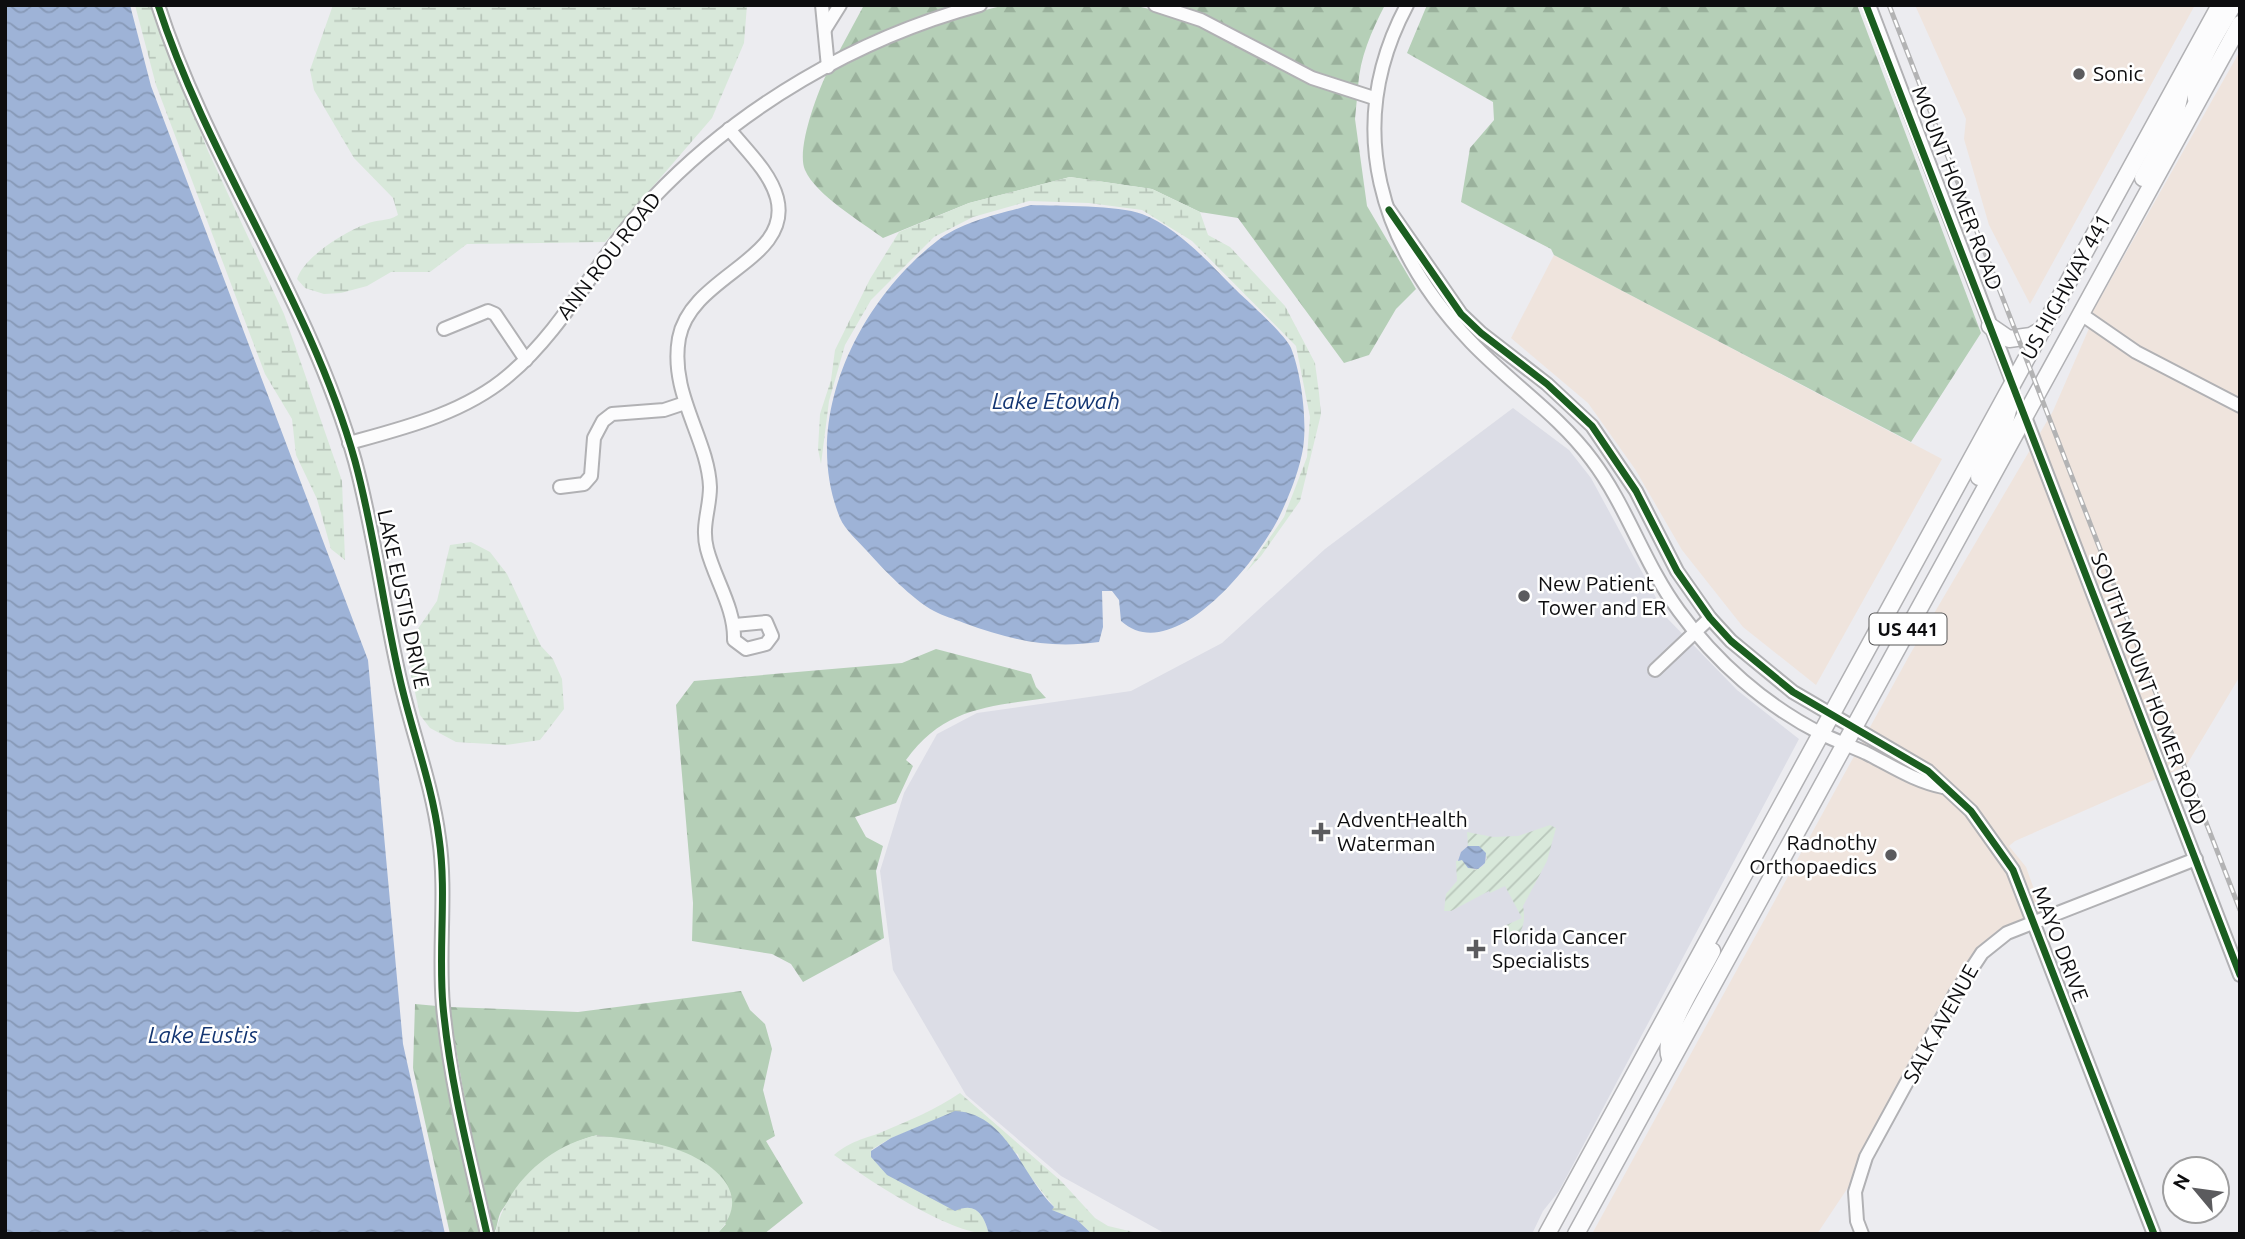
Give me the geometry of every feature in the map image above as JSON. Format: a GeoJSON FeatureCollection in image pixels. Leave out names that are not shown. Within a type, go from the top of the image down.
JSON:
{"type":"FeatureCollection","features":[{"type":"Feature","properties":{"kind":"main road","name":"US HIGHWAY 441"},"geometry":{"type":"LineString","coordinates":[[1831,715],[2220,5]]}},
{"type":"Feature","properties":{"kind":"main road"},"geometry":{"type":"LineString","coordinates":[[2196,103],[2197,76],[2233,5]]}},
{"type":"Feature","properties":{"kind":"main road","name":"US 441"},"geometry":{"type":"LineString","coordinates":[[1576,1234],[2240,24]]}},
{"type":"Feature","properties":{"kind":"main road"},"geometry":{"type":"LineString","coordinates":[[2125,233],[2136,192],[2180,106],[2184,70]]}},
{"type":"Feature","properties":{"kind":"main road"},"geometry":{"type":"LineString","coordinates":[[1990,326],[2009,339],[2025,338],[2043,329]]}},
{"type":"Feature","properties":{"kind":"main road"},"geometry":{"type":"LineString","coordinates":[[1951,551],[1961,511],[2002,433],[2013,384]]}},
{"type":"Feature","properties":{"kind":"main road","name":"US 441"},"geometry":{"type":"LineString","coordinates":[[1547,1234],[1831,715]]}},
{"type":"Feature","properties":{"kind":"main road"},"geometry":{"type":"LineString","coordinates":[[1671,1058],[1667,1051],[1669,1034],[1734,909],[1733,891]]}},
{"type":"Feature","properties":{"kind":"street","name":"LAKE EUSTIS DRIVE"},"geometry":{"type":"LineString","coordinates":[[158,5],[181,69],[209,132],[294,303],[349,443],[368,513],[398,672],[439,838],[443,1006],[464,1130],[487,1234]]}},
{"type":"Feature","properties":{"kind":"street"},"geometry":{"type":"LineString","coordinates":[[822,5],[828,67]]}},
{"type":"Feature","properties":{"kind":"street"},"geometry":{"type":"LineString","coordinates":[[825,29],[840,5]]}},
{"type":"Feature","properties":{"kind":"street","name":"ANN ROU ROAD"},"geometry":{"type":"LineString","coordinates":[[349,443],[464,404],[507,377],[526,360],[629,224],[695,156],[729,129],[780,94],[828,67],[894,36],[980,5]]}},
{"type":"Feature","properties":{"kind":"street"},"geometry":{"type":"LineString","coordinates":[[1155,5],[1201,20],[1312,78],[1374,98]]}},
{"type":"Feature","properties":{"kind":"street","name":"MAYO DRIVE"},"geometry":{"type":"LineString","coordinates":[[1407,5],[1381,64],[1374,98],[1378,172],[1391,225],[1410,261],[1452,321],[1472,343],[1554,417],[1592,460],[1615,494],[1653,570],[1695,631],[1715,654],[1752,687],[1821,734],[1922,783],[1943,787]]}},
{"type":"Feature","properties":{"kind":"street","name":"MOUNT HOMER ROAD"},"geometry":{"type":"LineString","coordinates":[[1869,5],[2013,384]]}},
{"type":"Feature","properties":{"kind":"street"},"geometry":{"type":"LineString","coordinates":[[729,129],[765,173],[777,198],[779,214],[774,233],[754,257],[692,306],[684,318],[677,357],[685,403],[710,487],[702,527],[707,551],[735,625]]}},
{"type":"Feature","properties":{"kind":"street","name":"MAYO DRIVE"},"geometry":{"type":"LineString","coordinates":[[1389,209],[1461,314],[1481,333],[1547,384],[1592,426],[1613,453],[1677,571],[1710,618],[1770,676],[1854,729],[1928,771],[1970,811],[2004,853],[2034,923],[2154,1234]]}},
{"type":"Feature","properties":{"kind":"street"},"geometry":{"type":"LineString","coordinates":[[444,329],[488,311],[495,314],[526,360]]}},
{"type":"Feature","properties":{"kind":"street"},"geometry":{"type":"LineString","coordinates":[[2081,314],[2136,352],[2240,406]]}},
{"type":"Feature","properties":{"kind":"street"},"geometry":{"type":"LineString","coordinates":[[560,487],[584,484],[590,476],[594,438],[603,421],[612,414],[664,410],[685,403]]}},
{"type":"Feature","properties":{"kind":"street","name":"SOUTH MOUNT HOMER ROAD"},"geometry":{"type":"LineString","coordinates":[[2025,416],[2240,975]]}},
{"type":"Feature","properties":{"kind":"street"},"geometry":{"type":"LineString","coordinates":[[1655,670],[1710,618]]}},
{"type":"Feature","properties":{"kind":"street","name":"SALK AVENUE"},"geometry":{"type":"LineString","coordinates":[[1861,1234],[1855,1205],[1859,1177],[1955,994],[1982,953],[1994,942],[2034,923],[2196,859]]}},
{"type":"Feature","properties":{"kind":"shaded area"},"geometry":{"type":"Polygon","coordinates":[[[1915,5],[2195,5],[2030,304],[1989,225],[1964,139],[1966,119],[1915,5]]]}},
{"type":"Feature","properties":{"kind":"shaded area"},"geometry":{"type":"Polygon","coordinates":[[[2240,51],[2240,676],[2186,766],[2009,846],[2026,867],[2044,917],[2024,925],[1976,965],[1849,1186],[1817,1234],[1592,1234],[1909,656],[2053,411],[2094,317],[2093,311],[2240,51]]]}},
{"type":"Feature","properties":{"kind":"shaded area"},"geometry":{"type":"Polygon","coordinates":[[[1554,255],[1942,459],[1816,685],[1743,627],[1682,550],[1635,469],[1588,403],[1511,338],[1554,255]]]}},
{"type":"Feature","properties":{"kind":"shaded area","name":"AdventHealth Waterman"},"geometry":{"type":"Polygon","coordinates":[[[1513,408],[1569,450],[1591,478],[1667,618],[1737,690],[1799,739],[1559,1191],[1543,1211],[1532,1234],[1166,1234],[1061,1176],[966,1095],[893,970],[880,871],[904,793],[937,734],[977,713],[1131,691],[1222,643],[1325,549],[1513,408]]]}},
{"type":"Feature","properties":{"kind":"green space"},"geometry":{"type":"Polygon","coordinates":[[[135,5],[150,5],[208,151],[284,314],[342,481],[345,560],[331,549],[317,499],[296,455],[292,419],[265,374],[156,85],[135,5]]]}},
{"type":"Feature","properties":{"kind":"green space"},"geometry":{"type":"Polygon","coordinates":[[[333,5],[747,5],[744,43],[712,118],[605,242],[467,244],[430,272],[391,272],[367,286],[341,293],[324,294],[305,288],[297,279],[308,262],[347,233],[370,222],[398,215],[393,198],[354,158],[314,90],[310,70],[333,5]]]}},
{"type":"Feature","properties":{"kind":"green space"},"geometry":{"type":"Polygon","coordinates":[[[864,5],[960,5],[836,57],[864,5]]]}},
{"type":"Feature","properties":{"kind":"green space"},"geometry":{"type":"Polygon","coordinates":[[[1007,5],[1132,5],[1167,13],[1200,25],[1287,73],[1357,98],[1355,119],[1367,206],[1416,289],[1396,309],[1369,355],[1344,363],[1238,218],[1200,212],[1152,189],[1070,177],[969,203],[883,238],[839,207],[819,189],[805,170],[803,149],[813,108],[826,75],[914,33],[983,10],[1007,5]]]}},
{"type":"Feature","properties":{"kind":"green space"},"geometry":{"type":"Polygon","coordinates":[[[1175,5],[1385,5],[1367,45],[1358,87],[1314,73],[1175,5]]]}},
{"type":"Feature","properties":{"kind":"green space"},"geometry":{"type":"Polygon","coordinates":[[[1427,5],[1857,5],[1981,333],[1911,442],[1554,255],[1551,249],[1461,202],[1470,148],[1494,120],[1493,102],[1407,53],[1427,5]]]}},
{"type":"Feature","properties":{"kind":"green space"},"geometry":{"type":"Polygon","coordinates":[[[1070,177],[1152,189],[1200,212],[1208,235],[1230,247],[1285,306],[1315,363],[1321,414],[1300,501],[1261,556],[1246,572],[1284,517],[1307,457],[1310,417],[1296,346],[1192,241],[1142,210],[1089,203],[1029,201],[973,217],[934,237],[871,300],[845,345],[829,401],[821,464],[818,449],[820,414],[831,380],[835,350],[870,279],[899,232],[969,203],[1070,177]]]}},
{"type":"Feature","properties":{"kind":"green space"},"geometry":{"type":"Polygon","coordinates":[[[471,542],[490,552],[507,574],[541,646],[553,659],[562,679],[564,709],[540,740],[506,745],[456,742],[430,728],[420,715],[411,674],[413,636],[437,601],[450,545],[471,542]]]}},
{"type":"Feature","properties":{"kind":"green space"},"geometry":{"type":"Polygon","coordinates":[[[936,649],[1031,674],[1036,687],[1046,698],[985,708],[951,720],[920,743],[906,760],[913,766],[896,803],[855,817],[866,837],[883,846],[876,871],[884,938],[803,982],[791,964],[772,954],[692,941],[693,903],[676,705],[694,681],[902,663],[936,649]]]}},
{"type":"Feature","properties":{"kind":"green space"},"geometry":{"type":"Polygon","coordinates":[[[1550,825],[1556,828],[1547,861],[1523,906],[1524,922],[1521,932],[1510,944],[1502,927],[1522,918],[1505,886],[1490,893],[1489,891],[1451,911],[1444,911],[1446,894],[1457,881],[1456,861],[1462,860],[1475,870],[1483,866],[1487,858],[1479,846],[1468,846],[1467,832],[1493,837],[1518,836],[1550,825]]]}},
{"type":"Feature","properties":{"kind":"green space"},"geometry":{"type":"Polygon","coordinates":[[[741,991],[750,1010],[765,1024],[772,1049],[763,1090],[775,1136],[766,1141],[803,1203],[764,1234],[717,1234],[726,1224],[598,1135],[569,1146],[532,1174],[502,1210],[493,1234],[471,1137],[449,1007],[578,1012],[741,991]]]}},
{"type":"Feature","properties":{"kind":"green space"},"geometry":{"type":"Polygon","coordinates":[[[415,1004],[437,1006],[482,1234],[450,1234],[413,1068],[415,1004]]]}},
{"type":"Feature","properties":{"kind":"green space"},"geometry":{"type":"Polygon","coordinates":[[[960,1093],[1061,1181],[1095,1218],[1108,1226],[1142,1234],[1092,1234],[1077,1220],[1051,1210],[1054,1207],[1022,1166],[1018,1154],[933,1122],[891,1138],[871,1150],[979,1212],[989,1234],[972,1232],[953,1225],[909,1204],[834,1155],[852,1143],[922,1114],[960,1093]]]}},
{"type":"Feature","properties":{"kind":"green space"},"geometry":{"type":"Polygon","coordinates":[[[598,1135],[669,1147],[684,1152],[713,1169],[730,1191],[732,1204],[728,1219],[717,1234],[495,1234],[509,1199],[532,1170],[563,1148],[598,1135]]]}},
{"type":"Feature","properties":{"kind":"water","name":"Lake Eustis"},"geometry":{"type":"Polygon","coordinates":[[[5,5],[130,5],[151,86],[368,660],[403,1044],[445,1234],[5,1234],[5,5]]]}},
{"type":"Feature","properties":{"kind":"water","name":"Lake Etowah"},"geometry":{"type":"Polygon","coordinates":[[[1031,205],[1118,209],[1155,220],[1191,246],[1265,317],[1288,342],[1295,359],[1303,403],[1303,446],[1295,479],[1281,513],[1271,532],[1236,579],[1190,620],[1166,631],[1142,632],[1121,621],[1119,600],[1112,591],[1102,591],[1103,627],[1099,642],[1046,644],[981,629],[938,613],[917,600],[848,531],[840,518],[829,480],[827,442],[832,403],[844,366],[861,330],[883,296],[909,266],[937,241],[970,223],[1031,205]]]}},
{"type":"Feature","properties":{"kind":"water"},"geometry":{"type":"Polygon","coordinates":[[[1468,846],[1479,846],[1486,853],[1485,863],[1478,869],[1468,868],[1462,860],[1458,861],[1461,852],[1468,846]]]}},
{"type":"Feature","properties":{"kind":"water"},"geometry":{"type":"Polygon","coordinates":[[[955,1111],[973,1114],[988,1122],[1012,1148],[1054,1207],[1052,1210],[1077,1220],[1092,1234],[989,1234],[982,1216],[974,1209],[962,1208],[955,1211],[887,1175],[871,1157],[871,1151],[891,1138],[955,1111]]]}},
{"type":"Feature","properties":{"kind":"railway"},"geometry":{"type":"LineString","coordinates":[[1889,5],[2240,910]]}},
{"type":"Feature","properties":{"kind":"cycle path"},"geometry":{"type":"LineString","coordinates":[[158,5],[204,120],[312,344],[336,402],[355,461],[399,675],[436,817],[442,880],[442,985],[446,1035],[461,1121],[487,1234]]}},
{"type":"Feature","properties":{"kind":"cycle path"},"geometry":{"type":"LineString","coordinates":[[1866,5],[2240,975]]}},
{"type":"Feature","properties":{"kind":"cycle path"},"geometry":{"type":"LineString","coordinates":[[1389,210],[1461,314],[1481,333],[1547,384],[1592,426],[1636,491],[1677,571],[1710,618],[1731,641],[1793,692],[1928,771],[1971,811],[2013,870],[2154,1234]]}},
{"type":"Feature","properties":{"kind":"place","name":"Sonic"},"geometry":{"type":"Point","coordinates":[2079,74]}},
{"type":"Feature","properties":{"kind":"place","name":"New Patient Tower and ER"},"geometry":{"type":"Point","coordinates":[1524,596]}},
{"type":"Feature","properties":{"kind":"place","name":"AdventHealth Waterman"},"geometry":{"type":"Point","coordinates":[1321,832]}},
{"type":"Feature","properties":{"kind":"place","name":"Radnothy Orthopaedics"},"geometry":{"type":"Point","coordinates":[1891,855]}},
{"type":"Feature","properties":{"kind":"place","name":"Florida Cancer Specialists"},"geometry":{"type":"Point","coordinates":[1476,949]}}]}
